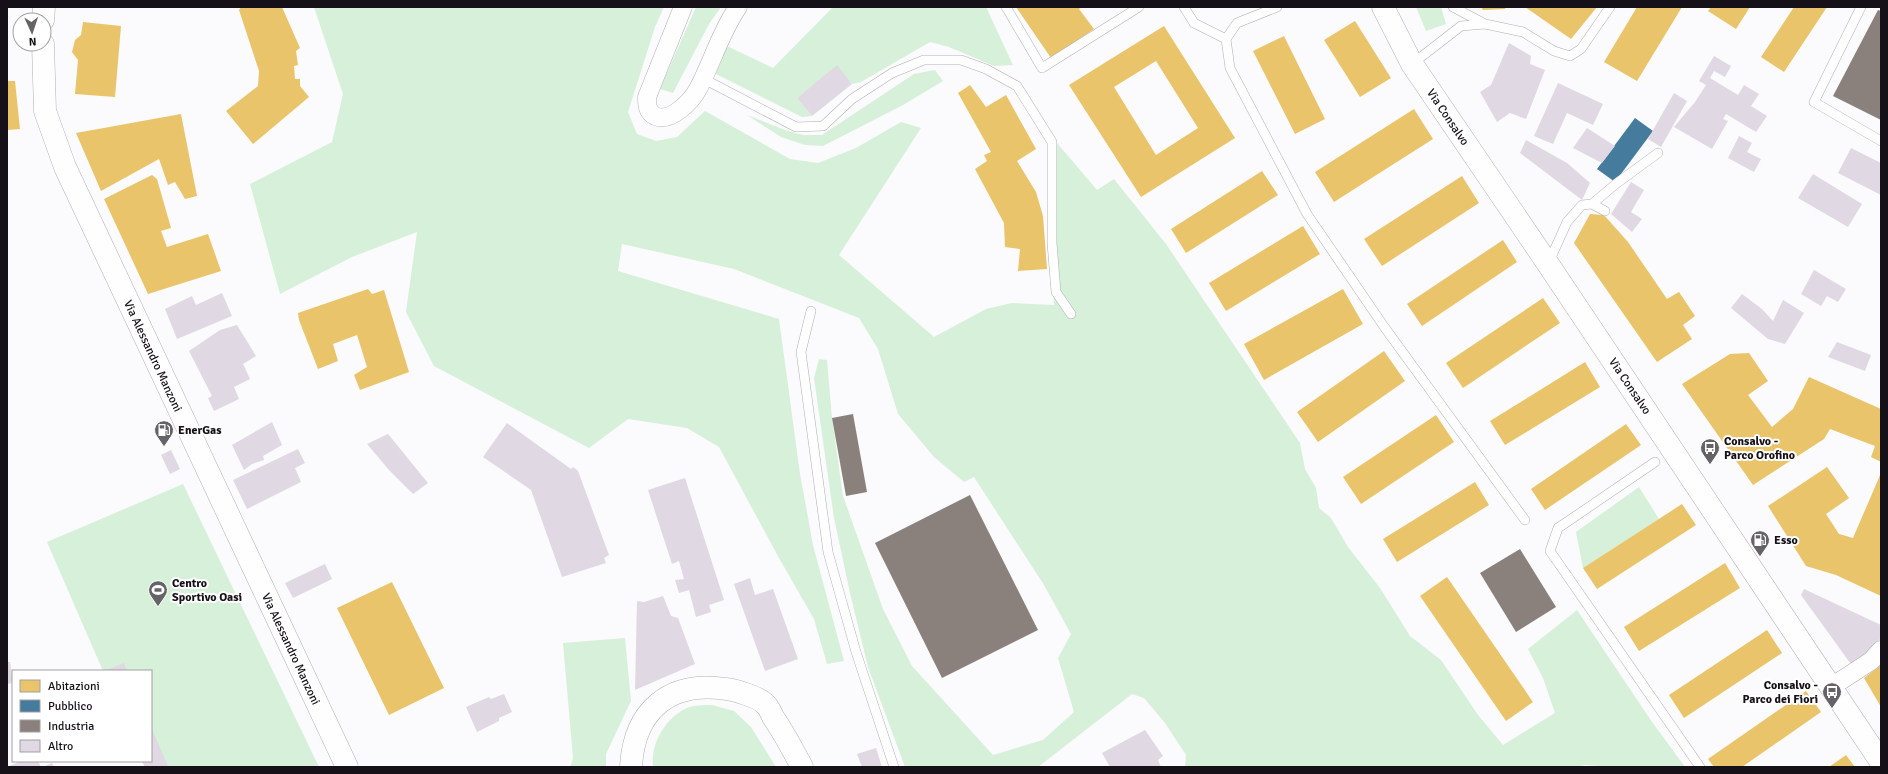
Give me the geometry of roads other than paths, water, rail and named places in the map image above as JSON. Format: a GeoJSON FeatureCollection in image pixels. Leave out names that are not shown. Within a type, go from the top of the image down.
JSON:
{"type":"FeatureCollection","features":[{"type":"Feature","properties":{"kind":"street"},"geometry":{"type":"LineString","coordinates":[[682,7],[647,97],[648,107],[652,114],[665,118],[676,114],[697,90],[718,43],[738,7]]}},
{"type":"Feature","properties":{"kind":"street","name":"Via Consalvo"},"geometry":{"type":"LineString","coordinates":[[1383,7],[1412,64],[1548,264],[1881,762]]}},
{"type":"Feature","properties":{"kind":"street","name":"Via Alessandro Manzoni"},"geometry":{"type":"LineString","coordinates":[[43,52],[45,112],[65,167],[347,767]]}},
{"type":"Feature","properties":{"kind":"street"},"geometry":{"type":"LineString","coordinates":[[1831,687],[1871,661],[1881,650]]}},
{"type":"Feature","properties":{"kind":"street"},"geometry":{"type":"LineString","coordinates":[[631,767],[632,750],[641,722],[661,701],[682,689],[709,686],[736,690],[765,703],[802,767]]}},
{"type":"Feature","properties":{"kind":"lane"},"geometry":{"type":"LineString","coordinates":[[1006,7],[1042,68],[1139,7]]}},
{"type":"Feature","properties":{"kind":"lane"},"geometry":{"type":"LineString","coordinates":[[1184,7],[1194,23],[1226,39]]}},
{"type":"Feature","properties":{"kind":"lane"},"geometry":{"type":"LineString","coordinates":[[1276,7],[1237,23],[1226,39],[1230,68],[1307,214],[1385,328],[1525,520]]}},
{"type":"Feature","properties":{"kind":"lane"},"geometry":{"type":"LineString","coordinates":[[1453,7],[1485,24],[1522,32],[1554,51],[1570,56],[1581,49],[1610,7]]}},
{"type":"Feature","properties":{"kind":"lane"},"geometry":{"type":"LineString","coordinates":[[1861,7],[1814,102],[1881,141]]}},
{"type":"Feature","properties":{"kind":"lane"},"geometry":{"type":"LineString","coordinates":[[1412,64],[1461,26],[1485,24]]}},
{"type":"Feature","properties":{"kind":"lane"},"geometry":{"type":"LineString","coordinates":[[702,78],[796,127],[823,126],[852,99],[892,73],[924,60],[961,60],[986,69],[1017,86],[1052,142],[1052,243],[1056,292],[1071,314]]}},
{"type":"Feature","properties":{"kind":"lane"},"geometry":{"type":"LineString","coordinates":[[1592,204],[1617,183],[1658,153]]}},
{"type":"Feature","properties":{"kind":"lane"},"geometry":{"type":"LineString","coordinates":[[1548,264],[1567,222],[1582,205],[1592,204],[1605,211]]}},
{"type":"Feature","properties":{"kind":"lane"},"geometry":{"type":"LineString","coordinates":[[811,311],[801,352],[828,552],[856,652],[894,767]]}},
{"type":"Feature","properties":{"kind":"lane"},"geometry":{"type":"LineString","coordinates":[[1655,462],[1558,528],[1550,551],[1700,767]]}},
{"type":"Feature","properties":{"kind":"place","name":"EnerGas"},"geometry":{"type":"Point","coordinates":[164,447]}},
{"type":"Feature","properties":{"kind":"place","name":"Consalvo - Parco Orofino"},"geometry":{"type":"Point","coordinates":[1710,465]}},
{"type":"Feature","properties":{"kind":"place","name":"Esso"},"geometry":{"type":"Point","coordinates":[1760,557]}},
{"type":"Feature","properties":{"kind":"place","name":"Centro Sportivo Oasi"},"geometry":{"type":"Point","coordinates":[158,607]}},
{"type":"Feature","properties":{"kind":"place","name":"Consalvo - Parco dei Fiori"},"geometry":{"type":"Point","coordinates":[1832,709]}}]}
